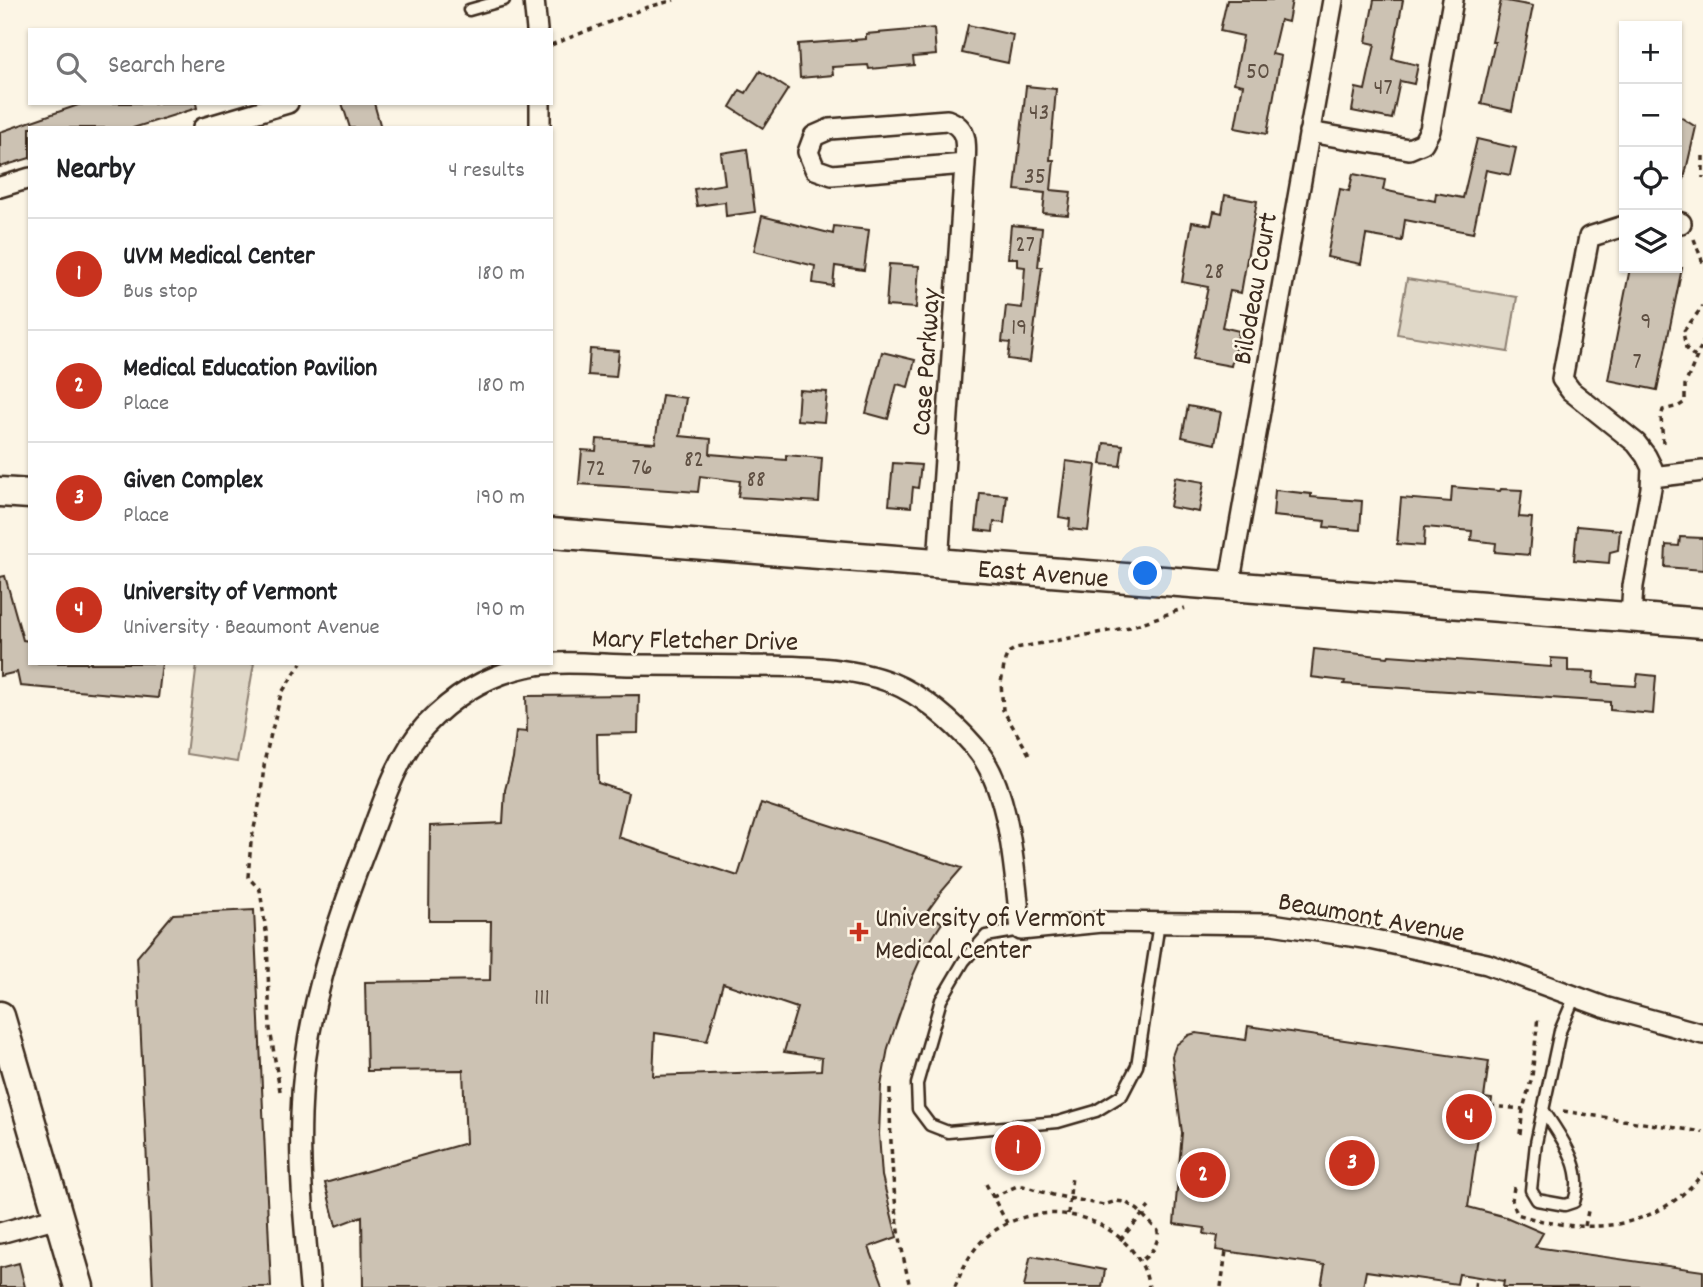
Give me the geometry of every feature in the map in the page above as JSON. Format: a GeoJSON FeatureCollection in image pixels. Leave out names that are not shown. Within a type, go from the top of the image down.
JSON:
{"type":"FeatureCollection","features":[{"type":"Feature","properties":{"kind":"main road"},"geometry":{"type":"LineString","coordinates":[[0,492],[28,494]]}},
{"type":"Feature","properties":{"kind":"main road","name":"East Avenue"},"geometry":{"type":"LineString","coordinates":[[553,533],[1703,623]]}},
{"type":"Feature","properties":{"kind":"main road"},"geometry":{"type":"LineString","coordinates":[[0,1016],[79,1287]]}},
{"type":"Feature","properties":{"kind":"street"},"geometry":{"type":"LineString","coordinates":[[534,0],[537,28]]}},
{"type":"Feature","properties":{"kind":"street","name":"Bilodeau Court"},"geometry":{"type":"LineString","coordinates":[[1229,586],[1333,0]]}},
{"type":"Feature","properties":{"kind":"street"},"geometry":{"type":"LineString","coordinates":[[1309,132],[1409,149],[1423,143],[1430,130],[1453,0]]}},
{"type":"Feature","properties":{"kind":"street"},"geometry":{"type":"LineString","coordinates":[[210,126],[281,105]]}},
{"type":"Feature","properties":{"kind":"street"},"geometry":{"type":"LineString","coordinates":[[540,105],[540,126]]}},
{"type":"Feature","properties":{"kind":"street","name":"Case Parkway"},"geometry":{"type":"LineString","coordinates":[[938,564],[965,164],[965,135],[957,124],[947,120],[825,129],[811,139],[807,152],[815,169],[832,175],[965,164]]}},
{"type":"Feature","properties":{"kind":"street"},"geometry":{"type":"LineString","coordinates":[[0,187],[28,179]]}},
{"type":"Feature","properties":{"kind":"street"},"geometry":{"type":"LineString","coordinates":[[1619,228],[1589,237],[1562,379],[1571,391],[1636,443],[1652,468],[1633,586],[1631,618]]}},
{"type":"Feature","properties":{"kind":"street"},"geometry":{"type":"LineString","coordinates":[[1652,477],[1703,471]]}},
{"type":"Feature","properties":{"kind":"street","name":"Mary Fletcher Drive"},"geometry":{"type":"LineString","coordinates":[[553,664],[806,666],[893,683],[920,699],[981,755],[999,794],[1007,826],[1021,930]]}},
{"type":"Feature","properties":{"kind":"street","name":"Mary Fletcher Drive"},"geometry":{"type":"LineString","coordinates":[[310,1287],[300,1180],[300,1112],[306,1052],[330,948],[393,778],[422,729],[456,697],[489,677],[534,665]]}},
{"type":"Feature","properties":{"kind":"street","name":"Beaumont Avenue"},"geometry":{"type":"LineString","coordinates":[[1021,930],[1102,922],[1272,924],[1370,939],[1487,964],[1604,1007],[1703,1034]]}},
{"type":"Feature","properties":{"kind":"street"},"geometry":{"type":"LineString","coordinates":[[0,1233],[58,1217]]}},
{"type":"Feature","properties":{"kind":"lane"},"geometry":{"type":"LineString","coordinates":[[469,10],[504,0]]}},
{"type":"Feature","properties":{"kind":"lane"},"geometry":{"type":"LineString","coordinates":[[1021,930],[986,936],[964,961],[941,1000],[917,1084],[918,1109],[930,1125],[948,1132],[1058,1122],[1096,1111],[1122,1095],[1137,1066],[1159,923]]}},
{"type":"Feature","properties":{"kind":"lane"},"geometry":{"type":"LineString","coordinates":[[1544,1111],[1575,1160],[1577,1194],[1574,1202],[1565,1205],[1537,1200],[1531,1190],[1536,1143],[1560,1031],[1575,996]]}},
{"type":"Feature","properties":{"kind":"path"},"geometry":{"type":"LineString","coordinates":[[553,44],[645,8],[674,0]]}},
{"type":"Feature","properties":{"kind":"path"},"geometry":{"type":"LineString","coordinates":[[1703,156],[1703,178]]}},
{"type":"Feature","properties":{"kind":"path"},"geometry":{"type":"LineString","coordinates":[[1695,357],[1683,341],[1683,332],[1703,306]]}},
{"type":"Feature","properties":{"kind":"path"},"geometry":{"type":"LineString","coordinates":[[1028,754],[1003,710],[1001,683],[1008,653],[1017,648],[1130,627],[1194,605]]}},
{"type":"Feature","properties":{"kind":"path"},"geometry":{"type":"LineString","coordinates":[[282,1100],[270,1029],[267,938],[260,890],[248,877],[265,758],[282,694],[300,665]]}},
{"type":"Feature","properties":{"kind":"path"},"geometry":{"type":"LineString","coordinates":[[890,1089],[890,1151],[895,1206],[910,1287]]}},
{"type":"Feature","properties":{"kind":"path"},"geometry":{"type":"LineString","coordinates":[[1490,1107],[1532,1110]]}},
{"type":"Feature","properties":{"kind":"path"},"geometry":{"type":"LineString","coordinates":[[1562,1111],[1703,1132]]}},
{"type":"Feature","properties":{"kind":"path"},"geometry":{"type":"LineString","coordinates":[[1069,1214],[1072,1176]]}},
{"type":"Feature","properties":{"kind":"path"},"geometry":{"type":"LineString","coordinates":[[986,1185],[1007,1223]]}},
{"type":"Feature","properties":{"kind":"path"},"geometry":{"type":"LineString","coordinates":[[993,1197],[1023,1186],[1104,1205],[1116,1201],[1125,1202],[1144,1214],[1159,1235],[1150,1254],[1140,1261]]}},
{"type":"Feature","properties":{"kind":"path"},"geometry":{"type":"LineString","coordinates":[[1120,1240],[1149,1207]]}},
{"type":"Feature","properties":{"kind":"path"},"geometry":{"type":"LineString","coordinates":[[955,1287],[964,1265],[982,1241],[1007,1223],[1050,1213],[1069,1214],[1093,1221],[1120,1240],[1140,1261],[1149,1287]]}},
{"type":"Feature","properties":{"kind":"path"},"geometry":{"type":"LineString","coordinates":[[1221,1287],[1226,1251]]}},
{"type":"Feature","properties":{"kind":"path"},"geometry":{"type":"LineString","coordinates":[[1475,1287],[1476,1277]]}},
{"type":"Feature","properties":{"kind":"shaded area"},"geometry":{"type":"Polygon","coordinates":[[[1407,279],[1517,297],[1508,352],[1397,334],[1407,279]]]}},
{"type":"Feature","properties":{"kind":"shaded area"},"geometry":{"type":"Polygon","coordinates":[[[197,665],[254,665],[237,762],[186,754],[197,665]]]}},
{"type":"Feature","properties":{"kind":"building"},"geometry":{"type":"Polygon","coordinates":[[[1227,0],[1292,0],[1288,22],[1280,20],[1272,54],[1281,56],[1267,134],[1235,128],[1243,85],[1234,83],[1243,36],[1220,31],[1227,0]]]}},
{"type":"Feature","properties":{"kind":"building"},"geometry":{"type":"Polygon","coordinates":[[[1374,0],[1403,0],[1392,59],[1418,65],[1414,84],[1400,81],[1392,119],[1352,111],[1356,88],[1365,90],[1375,44],[1366,42],[1374,0]]]}},
{"type":"Feature","properties":{"kind":"building"},"geometry":{"type":"Polygon","coordinates":[[[1501,0],[1533,6],[1512,111],[1481,104],[1501,0]]]}},
{"type":"Feature","properties":{"kind":"building"},"geometry":{"type":"Polygon","coordinates":[[[968,25],[1013,35],[1008,63],[962,53],[968,25]]]}},
{"type":"Feature","properties":{"kind":"building"},"geometry":{"type":"Polygon","coordinates":[[[934,28],[936,55],[913,57],[914,65],[869,69],[868,65],[832,67],[833,75],[800,78],[798,44],[866,39],[866,34],[934,28]]]}},
{"type":"Feature","properties":{"kind":"building"},"geometry":{"type":"Polygon","coordinates":[[[760,71],[788,89],[763,128],[730,107],[740,90],[746,93],[760,71]]]}},
{"type":"Feature","properties":{"kind":"building"},"geometry":{"type":"Polygon","coordinates":[[[1026,86],[1056,89],[1050,160],[1054,160],[1051,190],[1071,192],[1068,215],[1043,213],[1045,193],[1015,190],[1026,86]]]}},
{"type":"Feature","properties":{"kind":"building"},"geometry":{"type":"Polygon","coordinates":[[[78,105],[196,105],[197,108],[139,126],[28,126],[28,159],[0,167],[0,132],[78,105]]]}},
{"type":"Feature","properties":{"kind":"building"},"geometry":{"type":"Polygon","coordinates":[[[343,105],[375,105],[380,126],[349,126],[343,105]]]}},
{"type":"Feature","properties":{"kind":"building"},"geometry":{"type":"Polygon","coordinates":[[[1682,118],[1696,127],[1682,179],[1682,118]]]}},
{"type":"Feature","properties":{"kind":"building"},"geometry":{"type":"Polygon","coordinates":[[[1477,139],[1516,148],[1510,175],[1486,170],[1473,233],[1405,220],[1402,241],[1366,235],[1361,264],[1327,257],[1340,189],[1349,191],[1353,174],[1385,180],[1383,190],[1435,201],[1436,193],[1463,198],[1477,139]]]}},
{"type":"Feature","properties":{"kind":"building"},"geometry":{"type":"Polygon","coordinates":[[[747,149],[755,212],[726,216],[725,202],[697,206],[694,189],[725,184],[721,153],[747,149]]]}},
{"type":"Feature","properties":{"kind":"building"},"geometry":{"type":"Polygon","coordinates":[[[1225,195],[1257,201],[1241,293],[1230,291],[1222,327],[1239,331],[1231,366],[1193,359],[1208,287],[1182,282],[1192,222],[1211,225],[1214,211],[1222,213],[1225,195]]]}},
{"type":"Feature","properties":{"kind":"building"},"geometry":{"type":"Polygon","coordinates":[[[762,216],[833,234],[834,226],[869,230],[864,270],[835,266],[833,286],[813,283],[815,266],[754,251],[762,216]]]}},
{"type":"Feature","properties":{"kind":"building"},"geometry":{"type":"Polygon","coordinates":[[[1011,225],[1042,228],[1038,267],[1042,267],[1030,362],[1008,359],[1010,343],[1002,342],[1006,306],[1022,308],[1025,267],[1017,266],[1017,258],[1008,258],[1011,225]]]}},
{"type":"Feature","properties":{"kind":"building"},"geometry":{"type":"Polygon","coordinates":[[[889,264],[919,266],[916,308],[886,306],[889,264]]]}},
{"type":"Feature","properties":{"kind":"building"},"geometry":{"type":"Polygon","coordinates":[[[1629,273],[1681,273],[1657,390],[1608,380],[1629,273]]]}},
{"type":"Feature","properties":{"kind":"building"},"geometry":{"type":"Polygon","coordinates":[[[590,349],[619,351],[616,377],[588,375],[590,349]]]}},
{"type":"Feature","properties":{"kind":"building"},"geometry":{"type":"Polygon","coordinates":[[[882,352],[915,360],[908,387],[897,384],[888,419],[866,413],[882,352]]]}},
{"type":"Feature","properties":{"kind":"building"},"geometry":{"type":"Polygon","coordinates":[[[799,390],[827,392],[824,422],[797,420],[799,390]]]}},
{"type":"Feature","properties":{"kind":"building"},"geometry":{"type":"Polygon","coordinates":[[[662,395],[686,398],[680,436],[711,439],[710,454],[786,460],[786,455],[822,458],[819,502],[738,497],[740,481],[700,476],[698,492],[579,484],[582,450],[596,451],[597,439],[655,443],[662,395]]]}},
{"type":"Feature","properties":{"kind":"building"},"geometry":{"type":"Polygon","coordinates":[[[1188,406],[1221,412],[1215,444],[1182,437],[1188,406]]]}},
{"type":"Feature","properties":{"kind":"building"},"geometry":{"type":"Polygon","coordinates":[[[1104,443],[1123,445],[1120,466],[1101,464],[1104,443]]]}},
{"type":"Feature","properties":{"kind":"building"},"geometry":{"type":"Polygon","coordinates":[[[1066,461],[1096,465],[1088,531],[1069,529],[1070,519],[1059,517],[1066,461]]]}},
{"type":"Feature","properties":{"kind":"building"},"geometry":{"type":"Polygon","coordinates":[[[893,463],[921,465],[918,488],[913,487],[911,507],[889,505],[893,463]]]}},
{"type":"Feature","properties":{"kind":"building"},"geometry":{"type":"Polygon","coordinates":[[[1175,477],[1204,482],[1199,512],[1170,507],[1175,477]]]}},
{"type":"Feature","properties":{"kind":"building"},"geometry":{"type":"Polygon","coordinates":[[[1452,487],[1522,490],[1519,517],[1532,518],[1529,555],[1495,552],[1496,543],[1471,540],[1472,531],[1425,527],[1424,546],[1397,544],[1401,498],[1451,502],[1452,487]]]}},
{"type":"Feature","properties":{"kind":"building"},"geometry":{"type":"Polygon","coordinates":[[[1275,490],[1311,494],[1311,497],[1362,501],[1360,530],[1324,527],[1325,521],[1273,516],[1275,490]]]}},
{"type":"Feature","properties":{"kind":"building"},"geometry":{"type":"Polygon","coordinates":[[[980,493],[1007,495],[1004,523],[994,522],[993,532],[976,530],[980,493]]]}},
{"type":"Feature","properties":{"kind":"building"},"geometry":{"type":"Polygon","coordinates":[[[1577,526],[1620,530],[1618,550],[1610,552],[1609,563],[1574,560],[1577,526]]]}},
{"type":"Feature","properties":{"kind":"building"},"geometry":{"type":"Polygon","coordinates":[[[1680,537],[1703,538],[1703,570],[1665,567],[1666,545],[1679,546],[1680,537]]]}},
{"type":"Feature","properties":{"kind":"building"},"geometry":{"type":"Polygon","coordinates":[[[5,576],[23,640],[28,641],[28,665],[162,665],[158,698],[20,686],[17,672],[0,676],[0,577],[5,576]]]}},
{"type":"Feature","properties":{"kind":"building"},"geometry":{"type":"Polygon","coordinates":[[[1314,649],[1388,657],[1551,667],[1551,658],[1568,659],[1568,671],[1594,672],[1593,683],[1636,686],[1638,674],[1656,676],[1653,714],[1610,710],[1610,702],[1344,684],[1345,681],[1311,677],[1314,649]]]}},
{"type":"Feature","properties":{"kind":"building","name":"University of Vermont Medical Center"},"geometry":{"type":"Polygon","coordinates":[[[639,695],[638,733],[597,734],[598,783],[628,793],[618,837],[738,876],[761,803],[962,868],[927,912],[942,923],[925,949],[911,980],[888,1048],[881,1086],[879,1134],[882,1176],[897,1237],[869,1247],[884,1287],[363,1287],[362,1216],[336,1226],[325,1183],[466,1143],[463,1070],[367,1071],[365,982],[490,980],[491,921],[429,921],[430,826],[503,823],[505,790],[513,759],[516,731],[527,732],[526,696],[639,695]],[[723,983],[707,1041],[655,1033],[653,1076],[821,1070],[822,1058],[784,1052],[797,1008],[723,983]]]}},
{"type":"Feature","properties":{"kind":"building"},"geometry":{"type":"Polygon","coordinates":[[[254,910],[271,1287],[153,1287],[137,957],[173,914],[254,910]]]}},
{"type":"Feature","properties":{"kind":"building"},"geometry":{"type":"Polygon","coordinates":[[[1248,1026],[1489,1061],[1484,1098],[1492,1099],[1489,1118],[1481,1116],[1468,1207],[1506,1217],[1543,1233],[1535,1247],[1703,1271],[1703,1287],[1503,1287],[1504,1281],[1459,1274],[1457,1284],[1366,1271],[1363,1287],[1321,1287],[1325,1265],[1216,1250],[1218,1236],[1204,1234],[1205,1228],[1174,1224],[1182,1133],[1172,1056],[1176,1045],[1189,1035],[1196,1033],[1246,1040],[1248,1026]]]}},
{"type":"Feature","properties":{"kind":"building"},"geometry":{"type":"Polygon","coordinates":[[[1032,1256],[1105,1270],[1102,1287],[1024,1287],[1032,1256]]]}},
{"type":"Feature","properties":{"kind":"building"},"geometry":{"type":"Polygon","coordinates":[[[19,1263],[25,1287],[0,1287],[0,1268],[19,1263]]]}},
{"type":"Feature","properties":{"kind":"place","name":"University of Vermont Medical Center"},"geometry":{"type":"Point","coordinates":[859,932]}},
{"type":"Feature","properties":{"kind":"place","name":"University of Vermont"},"geometry":{"type":"Point","coordinates":[1469,1117]}},
{"type":"Feature","properties":{"kind":"place","name":"UVM Medical Center"},"geometry":{"type":"Point","coordinates":[1018,1148]}},
{"type":"Feature","properties":{"kind":"place","name":"Given Complex"},"geometry":{"type":"Point","coordinates":[1352,1163]}},
{"type":"Feature","properties":{"kind":"place","name":"Medical Education Pavilion"},"geometry":{"type":"Point","coordinates":[1203,1175]}}]}
